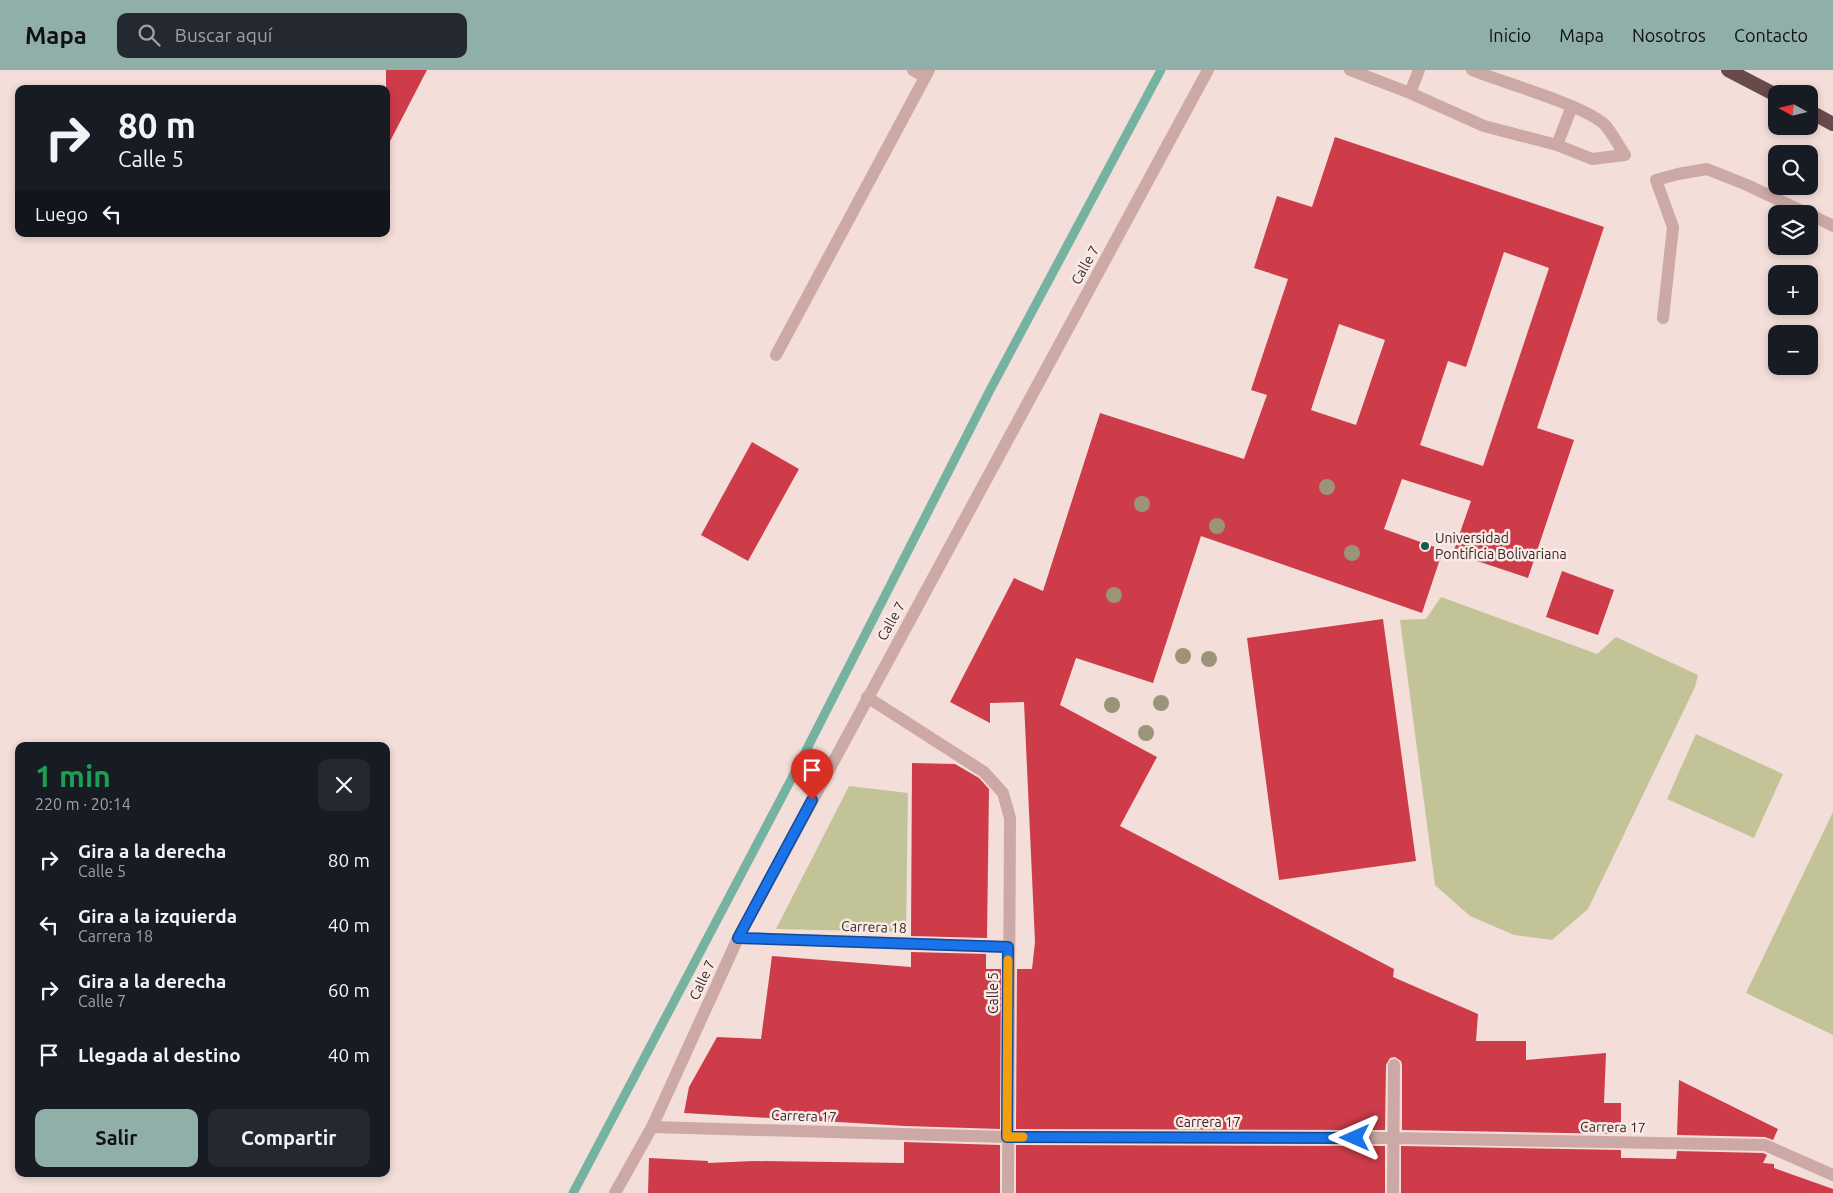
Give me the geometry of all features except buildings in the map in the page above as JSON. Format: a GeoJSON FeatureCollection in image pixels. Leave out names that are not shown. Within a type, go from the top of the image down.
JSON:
{"type":"FeatureCollection","features":[{"type":"Feature","properties":{"kind":"highway"},"geometry":{"type":"LineString","coordinates":[[1728,70],[1768,91]]}},
{"type":"Feature","properties":{"kind":"highway"},"geometry":{"type":"LineString","coordinates":[[1818,116],[1833,124]]}},
{"type":"Feature","properties":{"kind":"street"},"geometry":{"type":"LineString","coordinates":[[776,355],[927,73],[913,70]]}},
{"type":"Feature","properties":{"kind":"street","name":"Calle 7"},"geometry":{"type":"LineString","coordinates":[[615,1193],[652,1127],[738,938],[1208,70]]}},
{"type":"Feature","properties":{"kind":"street"},"geometry":{"type":"LineString","coordinates":[[1350,70],[1410,93],[1484,126],[1557,145],[1592,159],[1625,155],[1605,125],[1572,106],[1472,70]]}},
{"type":"Feature","properties":{"kind":"street"},"geometry":{"type":"LineString","coordinates":[[1410,93],[1419,70]]}},
{"type":"Feature","properties":{"kind":"street"},"geometry":{"type":"LineString","coordinates":[[1557,145],[1572,106]]}},
{"type":"Feature","properties":{"kind":"street"},"geometry":{"type":"LineString","coordinates":[[1663,318],[1673,226],[1656,180],[1707,169],[1789,205]]}},
{"type":"Feature","properties":{"kind":"street"},"geometry":{"type":"LineString","coordinates":[[1818,219],[1833,226]]}},
{"type":"Feature","properties":{"kind":"street","name":"Calle 5"},"geometry":{"type":"LineString","coordinates":[[867,697],[984,772],[1003,793],[1010,818],[1008,1193]]}},
{"type":"Feature","properties":{"kind":"street","name":"Carrera 18"},"geometry":{"type":"LineString","coordinates":[[738,938],[1008,947]]}},
{"type":"Feature","properties":{"kind":"street"},"geometry":{"type":"LineString","coordinates":[[1393,1193],[1394,1065]]}},
{"type":"Feature","properties":{"kind":"street","name":"Carrera 17"},"geometry":{"type":"LineString","coordinates":[[652,1127],[1007,1137],[1394,1138],[1765,1145],[1833,1175]]}},
{"type":"Feature","properties":{"kind":"green space"},"geometry":{"type":"Polygon","coordinates":[[[1441,597],[1597,654],[1616,637],[1698,675],[1695,687],[1588,909],[1552,940],[1514,935],[1470,916],[1435,885],[1400,620],[1426,619],[1441,597]]]}},
{"type":"Feature","properties":{"kind":"green space"},"geometry":{"type":"Polygon","coordinates":[[[1696,734],[1783,774],[1754,838],[1667,799],[1696,734]]]}},
{"type":"Feature","properties":{"kind":"green space"},"geometry":{"type":"Polygon","coordinates":[[[849,786],[908,793],[906,932],[776,929],[849,786]]]}},
{"type":"Feature","properties":{"kind":"green space"},"geometry":{"type":"Polygon","coordinates":[[[1833,812],[1833,1035],[1746,993],[1833,812]]]}},
{"type":"Feature","properties":{"kind":"waterway"},"geometry":{"type":"LineString","coordinates":[[573,1193],[794,774],[989,392],[1161,70]]}},
{"type":"Feature","properties":{"kind":"slow traffic"},"geometry":{"type":"LineString","coordinates":[[1008,960],[1007,1137],[1023,1137]]}},
{"type":"Feature","properties":{"kind":"place","name":"Universidad Pontificia Bolivariana"},"geometry":{"type":"Point","coordinates":[1425,546]}},
{"type":"Feature","properties":{"kind":"route"},"geometry":{"type":"LineString","coordinates":[[812,800],[738,938],[1008,947],[1007,1137],[1355,1138]]}}]}
